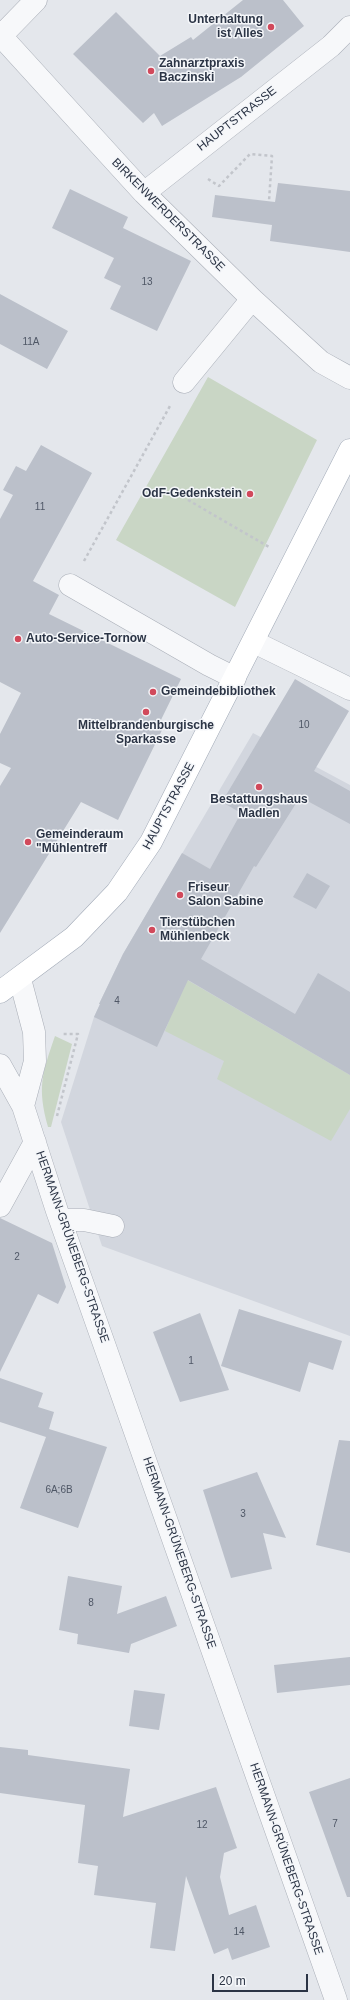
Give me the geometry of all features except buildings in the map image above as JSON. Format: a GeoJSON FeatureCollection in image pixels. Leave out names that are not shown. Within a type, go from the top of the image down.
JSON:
{"type":"FeatureCollection","features":[{"type":"Feature","properties":{"kind":"main road","name":"HAUPTSTRASSE"},"geometry":{"type":"LineString","coordinates":[[0,992],[20,979],[74,937],[118,892],[151,842],[254,642],[350,450]]}},
{"type":"Feature","properties":{"kind":"street","name":"BIRKENWERDERSTRASSE"},"geometry":{"type":"LineString","coordinates":[[36,0],[0,35],[144,193],[252,299],[321,362],[350,378]]}},
{"type":"Feature","properties":{"kind":"street","name":"HAUPTSTRASSE"},"geometry":{"type":"LineString","coordinates":[[144,193],[331,46],[350,27]]}},
{"type":"Feature","properties":{"kind":"street"},"geometry":{"type":"LineString","coordinates":[[184,382],[252,299]]}},
{"type":"Feature","properties":{"kind":"street"},"geometry":{"type":"LineString","coordinates":[[70,585],[209,665],[235,678]]}},
{"type":"Feature","properties":{"kind":"street"},"geometry":{"type":"LineString","coordinates":[[254,642],[350,689]]}},
{"type":"Feature","properties":{"kind":"street"},"geometry":{"type":"LineString","coordinates":[[20,979],[34,1032],[35,1061],[23,1106]]}},
{"type":"Feature","properties":{"kind":"street","name":"HERMANN-GRÜNEBERG-STRASSE"},"geometry":{"type":"LineString","coordinates":[[0,1065],[23,1106],[60,1220],[336,2000]]}},
{"type":"Feature","properties":{"kind":"street"},"geometry":{"type":"LineString","coordinates":[[0,1206],[35,1142]]}},
{"type":"Feature","properties":{"kind":"street"},"geometry":{"type":"LineString","coordinates":[[60,1220],[84,1220],[113,1226]]}},
{"type":"Feature","properties":{"kind":"path"},"geometry":{"type":"LineString","coordinates":[[219,186],[250,154],[272,156],[269,201]]}},
{"type":"Feature","properties":{"kind":"path"},"geometry":{"type":"LineString","coordinates":[[70,585],[184,382]]}},
{"type":"Feature","properties":{"kind":"path"},"geometry":{"type":"LineString","coordinates":[[188,500],[269,546]]}},
{"type":"Feature","properties":{"kind":"path"},"geometry":{"type":"LineString","coordinates":[[57,1122],[57,1114],[78,1034]]}},
{"type":"Feature","properties":{"kind":"shaded area"},"geometry":{"type":"Polygon","coordinates":[[[253,733],[350,785],[350,1336],[102,1246],[61,1122],[94,1017],[123,954],[253,733]]]}},
{"type":"Feature","properties":{"kind":"green space"},"geometry":{"type":"Polygon","coordinates":[[[208,377],[317,440],[235,607],[116,540],[208,377]]]}},
{"type":"Feature","properties":{"kind":"green space"},"geometry":{"type":"Polygon","coordinates":[[[177,974],[350,1075],[350,1109],[331,1141],[217,1079],[224,1061],[165,1031],[169,1021],[158,1016],[177,974]]]}},
{"type":"Feature","properties":{"kind":"green space"},"geometry":{"type":"Polygon","coordinates":[[[55,1036],[72,1044],[51,1127],[48,1127],[43,1101],[42,1081],[55,1036]]]}},
{"type":"Feature","properties":{"kind":"place","name":"Unterhaltung ist Alles"},"geometry":{"type":"Point","coordinates":[271,27]}},
{"type":"Feature","properties":{"kind":"place","name":"Zahnarztpraxis Baczinski"},"geometry":{"type":"Point","coordinates":[151,71]}},
{"type":"Feature","properties":{"kind":"place","name":"OdF-Gedenkstein"},"geometry":{"type":"Point","coordinates":[250,494]}},
{"type":"Feature","properties":{"kind":"place","name":"Auto-Service-Tornow"},"geometry":{"type":"Point","coordinates":[18,639]}},
{"type":"Feature","properties":{"kind":"place","name":"Gemeindebibliothek"},"geometry":{"type":"Point","coordinates":[153,692]}},
{"type":"Feature","properties":{"kind":"place","name":"Mittelbrandenburgische Sparkasse"},"geometry":{"type":"Point","coordinates":[146,712]}},
{"type":"Feature","properties":{"kind":"place","name":"Bestattungshaus Madlen"},"geometry":{"type":"Point","coordinates":[259,787]}},
{"type":"Feature","properties":{"kind":"place","name":"Gemeinderaum \"Mühlentreff"},"geometry":{"type":"Point","coordinates":[28,842]}},
{"type":"Feature","properties":{"kind":"place","name":"Friseur Salon Sabine"},"geometry":{"type":"Point","coordinates":[180,895]}},
{"type":"Feature","properties":{"kind":"place","name":"Tierstübchen Mühlenbeck"},"geometry":{"type":"Point","coordinates":[152,930]}}]}
